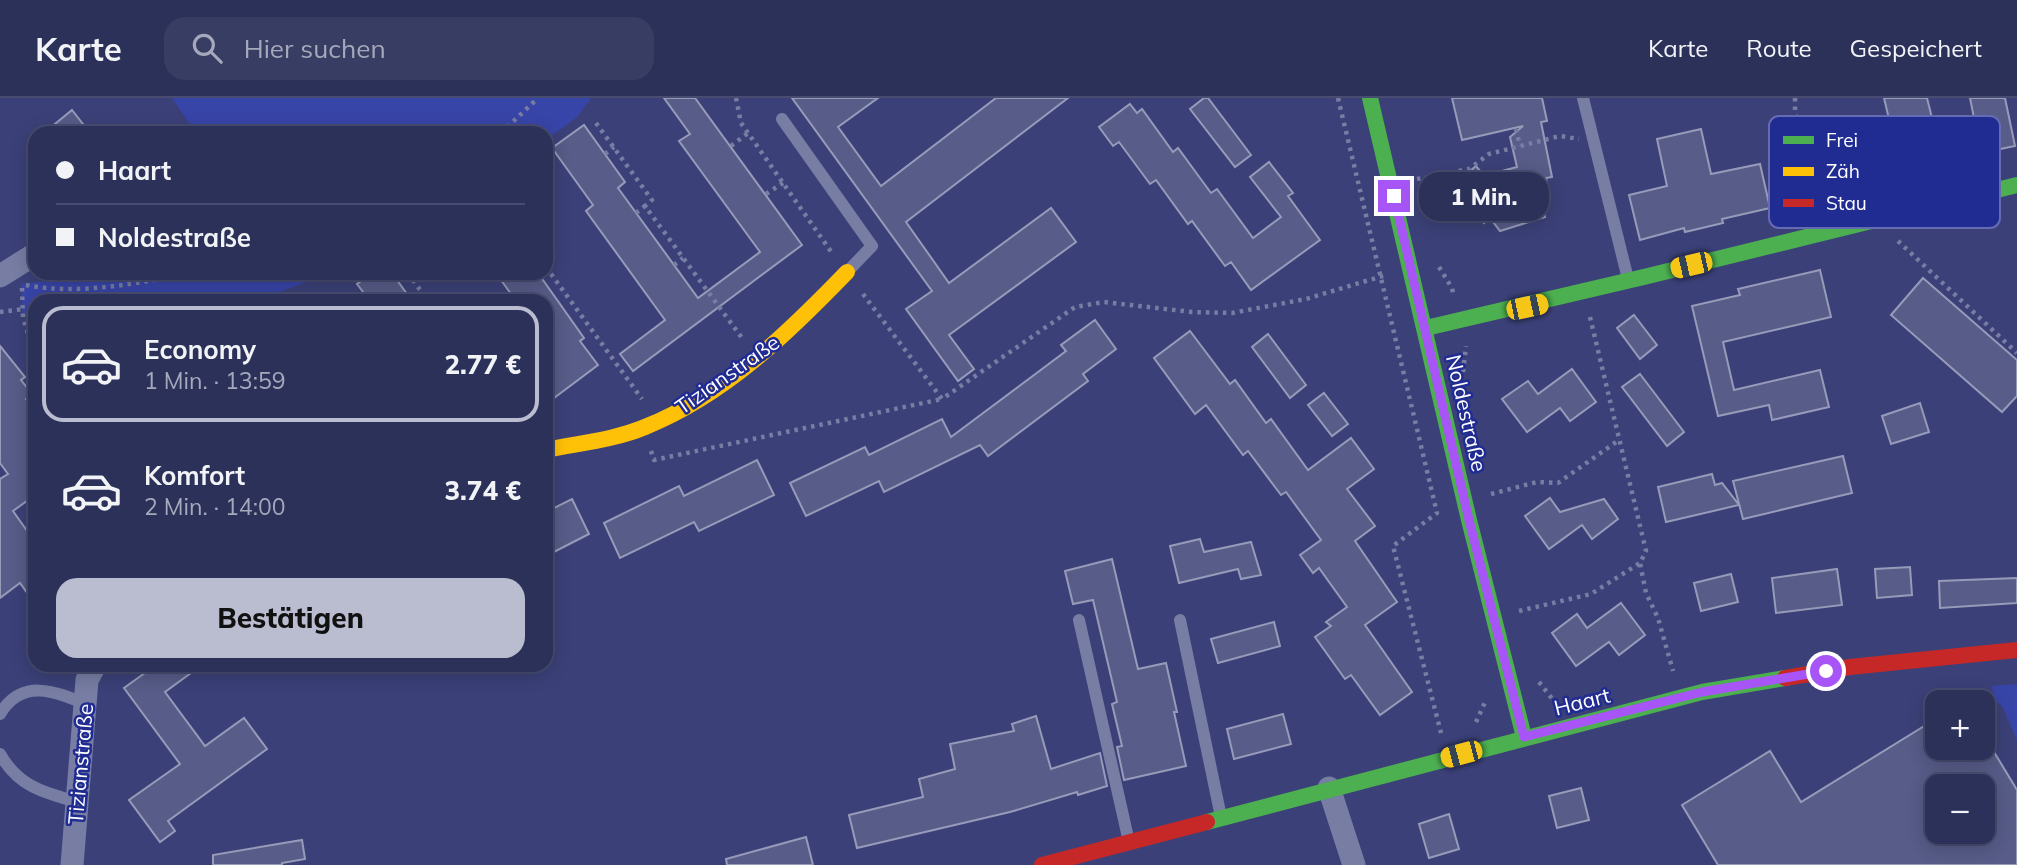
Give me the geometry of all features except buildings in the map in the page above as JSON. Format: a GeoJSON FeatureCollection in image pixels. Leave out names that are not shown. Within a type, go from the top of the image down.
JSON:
{"type":"FeatureCollection","features":[{"type":"Feature","properties":{"kind":"street","name":"Noldestraße"},"geometry":{"type":"LineString","coordinates":[[1370,98],[1469,520],[1524,737]]}},
{"type":"Feature","properties":{"kind":"street"},"geometry":{"type":"LineString","coordinates":[[1426,328],[1584,293],[1628,279],[1836,228]]}},
{"type":"Feature","properties":{"kind":"street"},"geometry":{"type":"LineString","coordinates":[[11,280],[28,261]]}},
{"type":"Feature","properties":{"kind":"street","name":"Tizianstraße"},"geometry":{"type":"LineString","coordinates":[[553,448],[651,424],[698,399],[757,357],[809,312],[847,272]]}},
{"type":"Feature","properties":{"kind":"street","name":"Haart"},"geometry":{"type":"LineString","coordinates":[[1042,865],[1702,692],[1837,669],[2017,650]]}},
{"type":"Feature","properties":{"kind":"street","name":"Tizianstraße"},"geometry":{"type":"LineString","coordinates":[[72,865],[87,680],[91,672]]}},
{"type":"Feature","properties":{"kind":"street"},"geometry":{"type":"LineString","coordinates":[[1329,788],[1354,865]]}},
{"type":"Feature","properties":{"kind":"lane"},"geometry":{"type":"LineString","coordinates":[[1583,98],[1628,279]]}},
{"type":"Feature","properties":{"kind":"lane"},"geometry":{"type":"LineString","coordinates":[[782,120],[872,246],[847,272]]}},
{"type":"Feature","properties":{"kind":"lane"},"geometry":{"type":"LineString","coordinates":[[1079,620],[1129,842]]}},
{"type":"Feature","properties":{"kind":"lane"},"geometry":{"type":"LineString","coordinates":[[1180,620],[1221,817]]}},
{"type":"Feature","properties":{"kind":"lane"},"geometry":{"type":"LineString","coordinates":[[0,714],[6,704],[30,690],[53,691],[86,704]]}},
{"type":"Feature","properties":{"kind":"lane"},"geometry":{"type":"LineString","coordinates":[[0,754],[8,768],[24,783],[48,794],[77,802]]}},
{"type":"Feature","properties":{"kind":"path"},"geometry":{"type":"LineString","coordinates":[[508,126],[538,98]]}},
{"type":"Feature","properties":{"kind":"path"},"geometry":{"type":"LineString","coordinates":[[736,98],[741,123],[942,399]]}},
{"type":"Feature","properties":{"kind":"path"},"geometry":{"type":"LineString","coordinates":[[1338,98],[1437,513],[1393,546],[1441,733]]}},
{"type":"Feature","properties":{"kind":"path"},"geometry":{"type":"LineString","coordinates":[[1795,98],[1796,116]]}},
{"type":"Feature","properties":{"kind":"path"},"geometry":{"type":"LineString","coordinates":[[596,123],[652,201],[636,213]]}},
{"type":"Feature","properties":{"kind":"path"},"geometry":{"type":"LineString","coordinates":[[1516,129],[1520,146]]}},
{"type":"Feature","properties":{"kind":"path"},"geometry":{"type":"LineString","coordinates":[[731,146],[748,133]]}},
{"type":"Feature","properties":{"kind":"path"},"geometry":{"type":"LineString","coordinates":[[1417,179],[1469,169],[1489,154],[1560,136],[1594,142]]}},
{"type":"Feature","properties":{"kind":"path"},"geometry":{"type":"LineString","coordinates":[[605,154],[614,147]]}},
{"type":"Feature","properties":{"kind":"path"},"geometry":{"type":"LineString","coordinates":[[1414,166],[1420,191]]}},
{"type":"Feature","properties":{"kind":"path"},"geometry":{"type":"LineString","coordinates":[[766,194],[783,183]]}},
{"type":"Feature","properties":{"kind":"path"},"geometry":{"type":"LineString","coordinates":[[645,206],[757,357]]}},
{"type":"Feature","properties":{"kind":"path"},"geometry":{"type":"LineString","coordinates":[[1810,228],[1811,234]]}},
{"type":"Feature","properties":{"kind":"path"},"geometry":{"type":"LineString","coordinates":[[1891,234],[2017,353]]}},
{"type":"Feature","properties":{"kind":"path"},"geometry":{"type":"LineString","coordinates":[[674,265],[683,258]]}},
{"type":"Feature","properties":{"kind":"path"},"geometry":{"type":"LineString","coordinates":[[1436,262],[1452,288],[1460,321],[1467,351],[1463,372],[1466,386]]}},
{"type":"Feature","properties":{"kind":"path"},"geometry":{"type":"LineString","coordinates":[[553,277],[651,424],[654,460],[942,399],[1075,307],[1104,302],[1192,312],[1232,313],[1307,299],[1412,268]]}},
{"type":"Feature","properties":{"kind":"path"},"geometry":{"type":"LineString","coordinates":[[11,280],[48,289],[115,286],[152,280]]}},
{"type":"Feature","properties":{"kind":"path"},"geometry":{"type":"LineString","coordinates":[[11,280],[24,309],[23,317],[28,333]]}},
{"type":"Feature","properties":{"kind":"path"},"geometry":{"type":"LineString","coordinates":[[1519,611],[1591,594],[1640,563],[1646,551],[1584,293]]}},
{"type":"Feature","properties":{"kind":"path"},"geometry":{"type":"LineString","coordinates":[[0,312],[24,309]]}},
{"type":"Feature","properties":{"kind":"path"},"geometry":{"type":"LineString","coordinates":[[1492,494],[1537,482],[1558,483],[1619,440]]}},
{"type":"Feature","properties":{"kind":"path"},"geometry":{"type":"LineString","coordinates":[[1488,480],[1494,507]]}},
{"type":"Feature","properties":{"kind":"path"},"geometry":{"type":"LineString","coordinates":[[1640,563],[1646,593],[1658,618],[1673,671]]}},
{"type":"Feature","properties":{"kind":"path"},"geometry":{"type":"LineString","coordinates":[[1516,598],[1522,624]]}},
{"type":"Feature","properties":{"kind":"path"},"geometry":{"type":"LineString","coordinates":[[1534,676],[1557,701],[1562,727]]}},
{"type":"Feature","properties":{"kind":"shaded area"},"geometry":{"type":"Polygon","coordinates":[[[172,98],[591,98],[577,117],[553,135],[553,126],[191,126],[172,98]]]}},
{"type":"Feature","properties":{"kind":"shaded area"},"geometry":{"type":"Polygon","coordinates":[[[53,280],[313,280],[274,294],[28,294],[28,317],[23,317],[21,284],[53,280]]]}},
{"type":"Feature","properties":{"kind":"shaded area"},"geometry":{"type":"Polygon","coordinates":[[[2017,684],[2017,740],[2002,706],[1995,701],[1995,690],[1992,686],[2017,684]]]}},
{"type":"Feature","properties":{"kind":"traffic: fast"},"geometry":{"type":"LineString","coordinates":[[1370,98],[1469,520],[1524,737]]}},
{"type":"Feature","properties":{"kind":"traffic: fast"},"geometry":{"type":"LineString","coordinates":[[2000,189],[2017,185]]}},
{"type":"Feature","properties":{"kind":"traffic: fast"},"geometry":{"type":"LineString","coordinates":[[1426,328],[1843,228]]}},
{"type":"Feature","properties":{"kind":"traffic: fast"},"geometry":{"type":"LineString","coordinates":[[1207,822],[1702,692],[1785,678]]}},
{"type":"Feature","properties":{"kind":"traffic: slow"},"geometry":{"type":"LineString","coordinates":[[553,449],[609,438],[645,427],[702,398],[754,360],[847,272]]}},
{"type":"Feature","properties":{"kind":"traffic: jam"},"geometry":{"type":"LineString","coordinates":[[1785,678],[1850,667],[2017,650]]}},
{"type":"Feature","properties":{"kind":"traffic: jam"},"geometry":{"type":"LineString","coordinates":[[1042,865],[1207,822]]}},
{"type":"Feature","properties":{"kind":"route"},"geometry":{"type":"LineString","coordinates":[[1394,196],[1469,520],[1524,737],[1702,692],[1826,671]]}}]}
